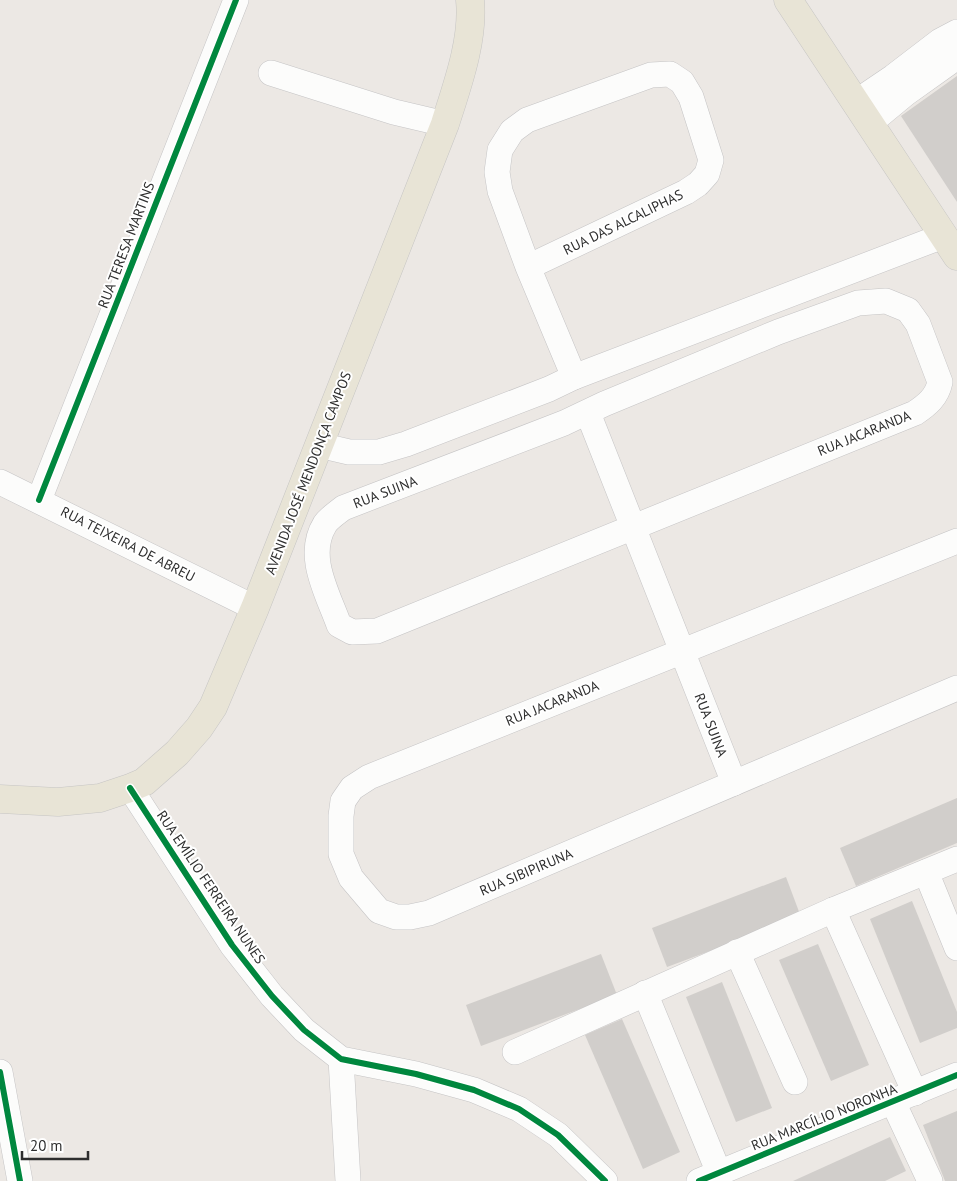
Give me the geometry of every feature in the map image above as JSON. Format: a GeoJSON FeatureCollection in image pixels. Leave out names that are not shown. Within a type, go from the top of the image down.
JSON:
{"type":"FeatureCollection","features":[{"type":"Feature","properties":{"kind":"main road","name":"AVENIDA JOSÉ MENDONÇA CAMPOS"},"geometry":{"type":"LineString","coordinates":[[0,800],[58,802],[100,798],[144,782],[177,753],[199,728],[213,707],[255,608],[445,124],[464,66],[471,10],[470,0]]}},
{"type":"Feature","properties":{"kind":"main road"},"geometry":{"type":"LineString","coordinates":[[788,0],[950,246]]}},
{"type":"Feature","properties":{"kind":"street","name":"RUA TERESA MARTINS"},"geometry":{"type":"LineString","coordinates":[[39,500],[236,0]]}},
{"type":"Feature","properties":{"kind":"street"},"geometry":{"type":"LineString","coordinates":[[863,113],[893,77],[940,41],[957,32]]}},
{"type":"Feature","properties":{"kind":"street"},"geometry":{"type":"LineString","coordinates":[[863,113],[905,94],[957,57]]}},
{"type":"Feature","properties":{"kind":"street"},"geometry":{"type":"LineString","coordinates":[[270,73],[394,112],[445,124]]}},
{"type":"Feature","properties":{"kind":"street","name":"RUA DAS ALCALIPHAS"},"geometry":{"type":"LineString","coordinates":[[528,267],[686,192],[698,184],[707,174],[711,160],[691,97],[682,82],[670,74],[651,76],[527,120],[512,131],[500,150],[497,172],[500,191],[528,267],[581,375],[600,390],[596,409]]}},
{"type":"Feature","properties":{"kind":"street"},"geometry":{"type":"LineString","coordinates":[[319,446],[349,452],[379,452],[406,444],[581,375],[950,246]]}},
{"type":"Feature","properties":{"kind":"street","name":"RUA JACARANDA"},"geometry":{"type":"LineString","coordinates":[[596,409],[778,332],[858,303],[886,301],[908,310],[918,324],[940,382],[938,392],[928,404],[915,414],[633,527]]}},
{"type":"Feature","properties":{"kind":"street"},"geometry":{"type":"LineString","coordinates":[[548,389],[558,416],[564,423]]}},
{"type":"Feature","properties":{"kind":"street","name":"RUA SUINA"},"geometry":{"type":"LineString","coordinates":[[633,527],[377,630],[352,632],[339,625],[317,563],[318,540],[326,523],[343,508],[596,409],[633,527],[734,783]]}},
{"type":"Feature","properties":{"kind":"street","name":"RUA TEIXEIRA DE ABREU"},"geometry":{"type":"LineString","coordinates":[[0,482],[255,608]]}},
{"type":"Feature","properties":{"kind":"street","name":"RUA JACARANDA"},"geometry":{"type":"LineString","coordinates":[[341,854],[341,816],[344,802],[352,788],[368,777],[957,541]]}},
{"type":"Feature","properties":{"kind":"street"},"geometry":{"type":"LineString","coordinates":[[734,783],[957,688]]}},
{"type":"Feature","properties":{"kind":"street","name":"RUA SIBIPIRUNA"},"geometry":{"type":"LineString","coordinates":[[341,854],[351,878],[379,911],[396,917],[410,917],[430,913],[734,783]]}},
{"type":"Feature","properties":{"kind":"street","name":"RUA EMÍLIO FERREIRA NUNES"},"geometry":{"type":"LineString","coordinates":[[130,788],[232,945],[272,996],[304,1030],[340,1059],[416,1074],[466,1088],[519,1109],[558,1135],[605,1181]]}},
{"type":"Feature","properties":{"kind":"street"},"geometry":{"type":"LineString","coordinates":[[515,1052],[833,910],[957,859]]}},
{"type":"Feature","properties":{"kind":"street"},"geometry":{"type":"LineString","coordinates":[[926,872],[957,948]]}},
{"type":"Feature","properties":{"kind":"street"},"geometry":{"type":"LineString","coordinates":[[833,910],[904,1098],[930,1181]]}},
{"type":"Feature","properties":{"kind":"street"},"geometry":{"type":"LineString","coordinates":[[737,952],[794,1082]]}},
{"type":"Feature","properties":{"kind":"street"},"geometry":{"type":"LineString","coordinates":[[645,993],[709,1177]]}},
{"type":"Feature","properties":{"kind":"street"},"geometry":{"type":"LineString","coordinates":[[340,1059],[348,1181]]}},
{"type":"Feature","properties":{"kind":"street"},"geometry":{"type":"LineString","coordinates":[[0,1072],[20,1181]]}},
{"type":"Feature","properties":{"kind":"street","name":"RUA MARCÍLIO NORONHA"},"geometry":{"type":"LineString","coordinates":[[709,1177],[957,1075]]}},
{"type":"Feature","properties":{"kind":"building"},"geometry":{"type":"Polygon","coordinates":[[[957,76],[957,202],[901,116],[957,76]]]}},
{"type":"Feature","properties":{"kind":"building"},"geometry":{"type":"Polygon","coordinates":[[[957,798],[957,843],[856,886],[840,848],[957,798]]]}},
{"type":"Feature","properties":{"kind":"building"},"geometry":{"type":"Polygon","coordinates":[[[786,877],[801,917],[667,967],[652,928],[786,877]]]}},
{"type":"Feature","properties":{"kind":"building"},"geometry":{"type":"Polygon","coordinates":[[[912,901],[957,1012],[957,1028],[920,1043],[870,919],[912,901]]]}},
{"type":"Feature","properties":{"kind":"building"},"geometry":{"type":"Polygon","coordinates":[[[818,944],[869,1065],[831,1081],[779,960],[818,944]]]}},
{"type":"Feature","properties":{"kind":"building"},"geometry":{"type":"Polygon","coordinates":[[[601,954],[617,995],[481,1046],[466,1005],[601,954]]]}},
{"type":"Feature","properties":{"kind":"building"},"geometry":{"type":"Polygon","coordinates":[[[722,982],[772,1108],[736,1122],[686,997],[722,982]]]}},
{"type":"Feature","properties":{"kind":"building"},"geometry":{"type":"Polygon","coordinates":[[[622,1019],[680,1152],[643,1169],[585,1035],[622,1019]]]}},
{"type":"Feature","properties":{"kind":"building"},"geometry":{"type":"Polygon","coordinates":[[[957,1111],[957,1181],[945,1181],[923,1125],[957,1111]]]}},
{"type":"Feature","properties":{"kind":"building"},"geometry":{"type":"Polygon","coordinates":[[[890,1137],[906,1171],[885,1181],[793,1181],[890,1137]]]}},
{"type":"Feature","properties":{"kind":"cycle path"},"geometry":{"type":"LineString","coordinates":[[39,500],[236,0]]}},
{"type":"Feature","properties":{"kind":"cycle path"},"geometry":{"type":"LineString","coordinates":[[130,788],[232,945],[272,996],[304,1030],[341,1059],[416,1074],[474,1090],[519,1109],[558,1135],[605,1181]]}},
{"type":"Feature","properties":{"kind":"cycle path"},"geometry":{"type":"LineString","coordinates":[[0,1072],[20,1181]]}},
{"type":"Feature","properties":{"kind":"cycle path"},"geometry":{"type":"LineString","coordinates":[[699,1181],[957,1075]]}}]}
